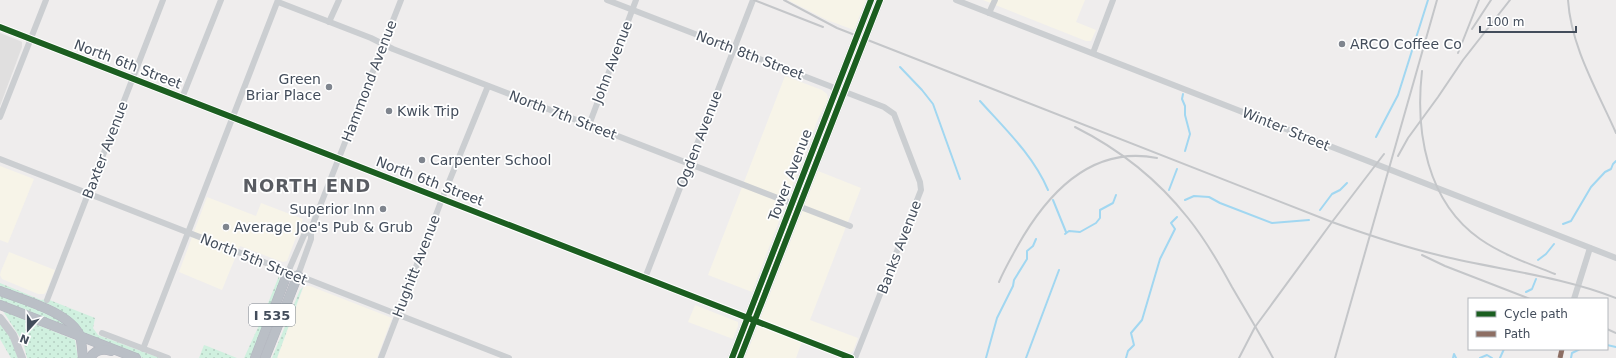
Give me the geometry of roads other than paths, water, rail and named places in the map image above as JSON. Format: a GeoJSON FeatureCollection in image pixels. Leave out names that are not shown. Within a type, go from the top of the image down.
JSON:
{"type":"FeatureCollection","features":[{"type":"Feature","properties":{"kind":"highway","name":"I 535"},"geometry":{"type":"LineString","coordinates":[[255,358],[288,272]]}},
{"type":"Feature","properties":{"kind":"highway","name":"I 535"},"geometry":{"type":"LineString","coordinates":[[265,358],[298,275]]}},
{"type":"Feature","properties":{"kind":"highway"},"geometry":{"type":"LineString","coordinates":[[0,291],[54,312],[65,319],[79,335],[83,358]]}},
{"type":"Feature","properties":{"kind":"highway"},"geometry":{"type":"LineString","coordinates":[[0,305],[136,358]]}},
{"type":"Feature","properties":{"kind":"highway"},"geometry":{"type":"LineString","coordinates":[[90,358],[95,352],[103,349],[131,358]]}},
{"type":"Feature","properties":{"kind":"main road","name":"Tower Avenue"},"geometry":{"type":"LineString","coordinates":[[732,358],[751,319],[840,90],[871,0]]}},
{"type":"Feature","properties":{"kind":"main road","name":"Tower Avenue"},"geometry":{"type":"LineString","coordinates":[[840,90],[880,0]]}},
{"type":"Feature","properties":{"kind":"main road"},"geometry":{"type":"LineString","coordinates":[[0,318],[12,335],[22,358]]}},
{"type":"Feature","properties":{"kind":"main road","name":"Tower Avenue"},"geometry":{"type":"LineString","coordinates":[[740,358],[751,319]]}},
{"type":"Feature","properties":{"kind":"street"},"geometry":{"type":"LineString","coordinates":[[0,118],[46,0]]}},
{"type":"Feature","properties":{"kind":"street","name":"Baxter Avenue"},"geometry":{"type":"LineString","coordinates":[[47,300],[164,0]]}},
{"type":"Feature","properties":{"kind":"street"},"geometry":{"type":"LineString","coordinates":[[182,98],[221,0]]}},
{"type":"Feature","properties":{"kind":"street"},"geometry":{"type":"LineString","coordinates":[[329,22],[338,0]]}},
{"type":"Feature","properties":{"kind":"street","name":"Hammond Avenue"},"geometry":{"type":"LineString","coordinates":[[298,275],[312,237],[312,228],[401,0]]}},
{"type":"Feature","properties":{"kind":"street","name":"North 8th Street"},"geometry":{"type":"LineString","coordinates":[[607,0],[884,107],[893,112]]}},
{"type":"Feature","properties":{"kind":"street","name":"John Avenue"},"geometry":{"type":"LineString","coordinates":[[589,125],[636,0]]}},
{"type":"Feature","properties":{"kind":"street","name":"Ogden Avenue"},"geometry":{"type":"LineString","coordinates":[[645,278],[753,0]]}},
{"type":"Feature","properties":{"kind":"street","name":"Winter Street"},"geometry":{"type":"LineString","coordinates":[[956,0],[1616,258]]}},
{"type":"Feature","properties":{"kind":"street"},"geometry":{"type":"LineString","coordinates":[[990,13],[995,0]]}},
{"type":"Feature","properties":{"kind":"street"},"geometry":{"type":"LineString","coordinates":[[1093,53],[1113,0]]}},
{"type":"Feature","properties":{"kind":"street"},"geometry":{"type":"LineString","coordinates":[[143,349],[278,1]]}},
{"type":"Feature","properties":{"kind":"street","name":"North 7th Street"},"geometry":{"type":"LineString","coordinates":[[278,1],[488,86],[850,226]]}},
{"type":"Feature","properties":{"kind":"street","name":"North 6th Street"},"geometry":{"type":"LineString","coordinates":[[0,27],[851,358]]}},
{"type":"Feature","properties":{"kind":"street","name":"Hughitt Avenue"},"geometry":{"type":"LineString","coordinates":[[381,358],[442,199],[488,86]]}},
{"type":"Feature","properties":{"kind":"street","name":"Banks Avenue"},"geometry":{"type":"LineString","coordinates":[[855,358],[921,190],[920,182],[899,123],[893,112]]}},
{"type":"Feature","properties":{"kind":"street","name":"North 5th Street"},"geometry":{"type":"LineString","coordinates":[[0,159],[298,275],[499,356],[509,358]]}},
{"type":"Feature","properties":{"kind":"street","name":"Hammond Avenue"},"geometry":{"type":"LineString","coordinates":[[288,272],[304,235],[312,228]]}},
{"type":"Feature","properties":{"kind":"street"},"geometry":{"type":"LineString","coordinates":[[1574,298],[1590,248]]}},
{"type":"Feature","properties":{"kind":"street"},"geometry":{"type":"LineString","coordinates":[[102,333],[168,358]]}},
{"type":"Feature","properties":{"kind":"waterway"},"geometry":{"type":"LineString","coordinates":[[1376,137],[1398,95],[1428,0]]}},
{"type":"Feature","properties":{"kind":"waterway"},"geometry":{"type":"LineString","coordinates":[[900,67],[933,104],[960,179]]}},
{"type":"Feature","properties":{"kind":"waterway"},"geometry":{"type":"LineString","coordinates":[[1183,94],[1182,99],[1185,106],[1185,115],[1190,134],[1185,151]]}},
{"type":"Feature","properties":{"kind":"waterway"},"geometry":{"type":"LineString","coordinates":[[980,101],[1009,132],[1035,165],[1048,190]]}},
{"type":"Feature","properties":{"kind":"waterway"},"geometry":{"type":"LineString","coordinates":[[1563,224],[1571,221],[1591,187],[1605,172],[1611,169],[1616,161]]}},
{"type":"Feature","properties":{"kind":"waterway"},"geometry":{"type":"LineString","coordinates":[[1169,190],[1177,169]]}},
{"type":"Feature","properties":{"kind":"waterway"},"geometry":{"type":"LineString","coordinates":[[1320,210],[1332,194],[1340,190],[1347,183]]}},
{"type":"Feature","properties":{"kind":"waterway"},"geometry":{"type":"LineString","coordinates":[[1065,234],[1069,231],[1080,232],[1096,223],[1100,218],[1100,210],[1113,203],[1116,195]]}},
{"type":"Feature","properties":{"kind":"waterway"},"geometry":{"type":"LineString","coordinates":[[1185,200],[1194,196],[1209,197],[1220,203],[1272,223],[1309,220]]}},
{"type":"Feature","properties":{"kind":"waterway"},"geometry":{"type":"LineString","coordinates":[[1053,200],[1066,232]]}},
{"type":"Feature","properties":{"kind":"waterway"},"geometry":{"type":"LineString","coordinates":[[1126,358],[1128,351],[1134,345],[1131,333],[1142,320],[1160,259],[1175,229],[1171,223],[1177,217]]}},
{"type":"Feature","properties":{"kind":"waterway"},"geometry":{"type":"LineString","coordinates":[[986,358],[997,318],[1013,286],[1014,280],[1027,259],[1027,251],[1033,246],[1036,239]]}},
{"type":"Feature","properties":{"kind":"waterway"},"geometry":{"type":"LineString","coordinates":[[1538,260],[1546,254],[1554,244]]}},
{"type":"Feature","properties":{"kind":"waterway"},"geometry":{"type":"LineString","coordinates":[[1026,358],[1059,270]]}},
{"type":"Feature","properties":{"kind":"waterway"},"geometry":{"type":"LineString","coordinates":[[1526,292],[1532,289],[1536,279]]}},
{"type":"Feature","properties":{"kind":"waterway"},"geometry":{"type":"LineString","coordinates":[[1608,345],[1616,347]]}},
{"type":"Feature","properties":{"kind":"waterway"},"geometry":{"type":"LineString","coordinates":[[1500,358],[1504,350]]}},
{"type":"Feature","properties":{"kind":"waterway"},"geometry":{"type":"LineString","coordinates":[[1571,358],[1572,353],[1578,350]]}},
{"type":"Feature","properties":{"kind":"waterway"},"geometry":{"type":"LineString","coordinates":[[1453,358],[1454,354],[1456,358]]}},
{"type":"Feature","properties":{"kind":"waterway"},"geometry":{"type":"LineString","coordinates":[[1480,358],[1487,355],[1492,358]]}},
{"type":"Feature","properties":{"kind":"railway"},"geometry":{"type":"LineString","coordinates":[[754,0],[823,27]]}},
{"type":"Feature","properties":{"kind":"railway"},"geometry":{"type":"LineString","coordinates":[[784,0],[837,28],[1332,222],[1428,252],[1573,284],[1616,298]]}},
{"type":"Feature","properties":{"kind":"railway"},"geometry":{"type":"LineString","coordinates":[[1335,358],[1437,0]]}},
{"type":"Feature","properties":{"kind":"railway"},"geometry":{"type":"LineString","coordinates":[[1458,53],[1479,0]]}},
{"type":"Feature","properties":{"kind":"railway"},"geometry":{"type":"LineString","coordinates":[[1472,29],[1491,0]]}},
{"type":"Feature","properties":{"kind":"railway"},"geometry":{"type":"LineString","coordinates":[[1398,156],[1408,138],[1463,60],[1510,0]]}},
{"type":"Feature","properties":{"kind":"railway"},"geometry":{"type":"LineString","coordinates":[[1568,0],[1570,17],[1579,51],[1616,133]]}},
{"type":"Feature","properties":{"kind":"railway"},"geometry":{"type":"LineString","coordinates":[[1422,71],[1420,94],[1423,141],[1428,164],[1437,186],[1448,206],[1462,224],[1489,245],[1517,259],[1555,274]]}},
{"type":"Feature","properties":{"kind":"railway"},"geometry":{"type":"LineString","coordinates":[[1075,127],[1107,145],[1137,166],[1176,204],[1212,251],[1273,358]]}},
{"type":"Feature","properties":{"kind":"railway"},"geometry":{"type":"LineString","coordinates":[[1239,358],[1255,327],[1384,154]]}},
{"type":"Feature","properties":{"kind":"railway"},"geometry":{"type":"LineString","coordinates":[[999,282],[1017,247],[1042,209],[1073,178],[1091,167],[1111,159],[1133,156],[1157,158]]}},
{"type":"Feature","properties":{"kind":"railway"},"geometry":{"type":"LineString","coordinates":[[1422,255],[1445,266],[1527,298]]}},
{"type":"Feature","properties":{"kind":"railway"},"geometry":{"type":"LineString","coordinates":[[1608,329],[1616,333]]}},
{"type":"Feature","properties":{"kind":"place","name":"ARCO Coffee Co"},"geometry":{"type":"Point","coordinates":[1342,44]}},
{"type":"Feature","properties":{"kind":"place","name":"Green Briar Place"},"geometry":{"type":"Point","coordinates":[329,87]}},
{"type":"Feature","properties":{"kind":"place","name":"Kwik Trip"},"geometry":{"type":"Point","coordinates":[389,111]}},
{"type":"Feature","properties":{"kind":"place","name":"Carpenter School"},"geometry":{"type":"Point","coordinates":[422,160]}},
{"type":"Feature","properties":{"kind":"place","name":"Superior Inn"},"geometry":{"type":"Point","coordinates":[383,209]}},
{"type":"Feature","properties":{"kind":"place","name":"Average Joe's Pub & Grub"},"geometry":{"type":"Point","coordinates":[226,227]}},
{"type":"Feature","properties":{"kind":"district","name":"NORTH END"},"geometry":{"type":"Point","coordinates":[307,185]}}]}
